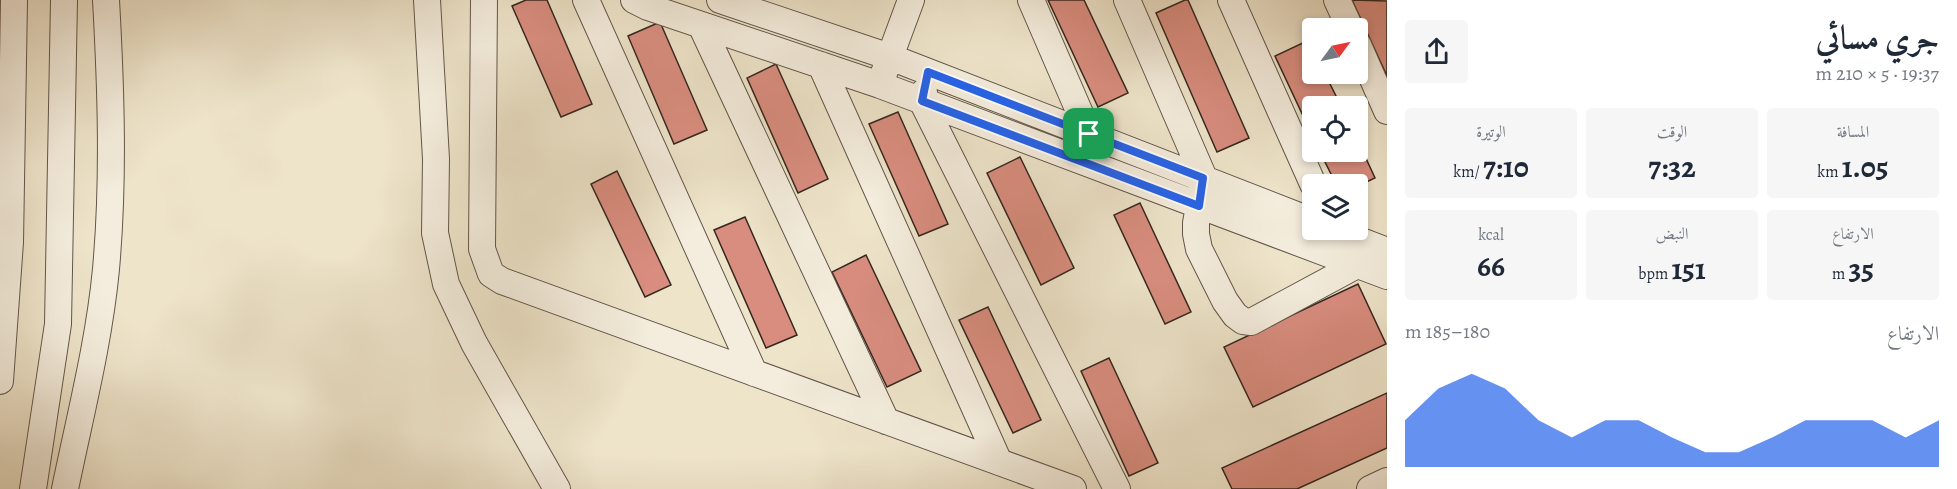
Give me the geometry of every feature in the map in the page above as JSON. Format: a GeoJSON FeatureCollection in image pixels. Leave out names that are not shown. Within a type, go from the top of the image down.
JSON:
{"type":"FeatureCollection","features":[{"type":"Feature","properties":{"kind":"street"},"geometry":{"type":"LineString","coordinates":[[0,381],[10,242],[14,0]]}},
{"type":"Feature","properties":{"kind":"street"},"geometry":{"type":"LineString","coordinates":[[33,489],[58,324],[64,0]]}},
{"type":"Feature","properties":{"kind":"street"},"geometry":{"type":"LineString","coordinates":[[65,489],[95,342],[106,270],[110,197],[106,0]]}},
{"type":"Feature","properties":{"kind":"street"},"geometry":{"type":"LineString","coordinates":[[427,0],[436,159],[435,233],[446,284],[474,343],[557,489]]}},
{"type":"Feature","properties":{"kind":"street"},"geometry":{"type":"LineString","coordinates":[[484,0],[482,249],[491,274],[502,281],[1072,489]]}},
{"type":"Feature","properties":{"kind":"street"},"geometry":{"type":"LineString","coordinates":[[586,0],[754,373]]}},
{"type":"Feature","properties":{"kind":"street"},"geometry":{"type":"LineString","coordinates":[[720,0],[890,57],[1302,217]]}},
{"type":"Feature","properties":{"kind":"street"},"geometry":{"type":"LineString","coordinates":[[880,85],[911,0]]}},
{"type":"Feature","properties":{"kind":"street"},"geometry":{"type":"LineString","coordinates":[[1031,0],[1089,134]]}},
{"type":"Feature","properties":{"kind":"street"},"geometry":{"type":"LineString","coordinates":[[1127,0],[1203,178],[1196,234],[1199,249],[1235,315],[1243,321],[1251,322],[1357,265]]}},
{"type":"Feature","properties":{"kind":"street"},"geometry":{"type":"LineString","coordinates":[[1231,0],[1309,174]]}},
{"type":"Feature","properties":{"kind":"street"},"geometry":{"type":"LineString","coordinates":[[1337,0],[1345,18]]}},
{"type":"Feature","properties":{"kind":"street"},"geometry":{"type":"LineString","coordinates":[[644,2],[701,25],[880,85],[1387,276]]}},
{"type":"Feature","properties":{"kind":"street"},"geometry":{"type":"LineString","coordinates":[[701,25],[886,421]]}},
{"type":"Feature","properties":{"kind":"street"},"geometry":{"type":"LineString","coordinates":[[822,65],[999,462]]}},
{"type":"Feature","properties":{"kind":"street"},"geometry":{"type":"LineString","coordinates":[[1368,68],[1387,111]]}},
{"type":"Feature","properties":{"kind":"street"},"geometry":{"type":"LineString","coordinates":[[928,72],[922,101],[1117,489]]}},
{"type":"Feature","properties":{"kind":"street"},"geometry":{"type":"LineString","coordinates":[[1359,240],[1387,251]]}},
{"type":"Feature","properties":{"kind":"street"},"geometry":{"type":"LineString","coordinates":[[1370,489],[1387,481]]}},
{"type":"Feature","properties":{"kind":"building"},"geometry":{"type":"Polygon","coordinates":[[[526,0],[547,0],[592,104],[561,117],[512,6],[526,0]]]}},
{"type":"Feature","properties":{"kind":"building"},"geometry":{"type":"Polygon","coordinates":[[[1048,0],[1084,0],[1128,93],[1098,107],[1048,0]]]}},
{"type":"Feature","properties":{"kind":"building"},"geometry":{"type":"Polygon","coordinates":[[[1188,0],[1249,138],[1217,152],[1156,13],[1188,0]]]}},
{"type":"Feature","properties":{"kind":"building"},"geometry":{"type":"Polygon","coordinates":[[[1352,0],[1387,1],[1387,76],[1368,35],[1368,18],[1360,18],[1352,0]]]}},
{"type":"Feature","properties":{"kind":"building"},"geometry":{"type":"Polygon","coordinates":[[[660,22],[707,130],[674,144],[628,36],[660,22]]]}},
{"type":"Feature","properties":{"kind":"building"},"geometry":{"type":"Polygon","coordinates":[[[1302,43],[1302,84],[1330,84],[1336,96],[1302,96],[1302,114],[1275,56],[1302,43]]]}},
{"type":"Feature","properties":{"kind":"building"},"geometry":{"type":"Polygon","coordinates":[[[776,64],[828,179],[798,193],[747,78],[776,64]]]}},
{"type":"Feature","properties":{"kind":"building"},"geometry":{"type":"Polygon","coordinates":[[[898,112],[948,224],[919,236],[869,124],[898,112]]]}},
{"type":"Feature","properties":{"kind":"building"},"geometry":{"type":"Polygon","coordinates":[[[1020,157],[1074,268],[1041,285],[987,173],[1020,157]]]}},
{"type":"Feature","properties":{"kind":"building"},"geometry":{"type":"Polygon","coordinates":[[[1325,162],[1368,162],[1375,178],[1368,181],[1368,174],[1331,174],[1325,162]]]}},
{"type":"Feature","properties":{"kind":"building"},"geometry":{"type":"Polygon","coordinates":[[[617,171],[671,285],[645,297],[591,184],[617,171]]]}},
{"type":"Feature","properties":{"kind":"building"},"geometry":{"type":"Polygon","coordinates":[[[1140,203],[1191,312],[1165,324],[1114,215],[1140,203]]]}},
{"type":"Feature","properties":{"kind":"building"},"geometry":{"type":"Polygon","coordinates":[[[745,217],[797,335],[766,348],[714,230],[745,217]]]}},
{"type":"Feature","properties":{"kind":"building"},"geometry":{"type":"Polygon","coordinates":[[[866,255],[921,371],[887,387],[832,272],[866,255]]]}},
{"type":"Feature","properties":{"kind":"building"},"geometry":{"type":"Polygon","coordinates":[[[1358,284],[1386,344],[1253,407],[1224,347],[1358,284]]]}},
{"type":"Feature","properties":{"kind":"building"},"geometry":{"type":"Polygon","coordinates":[[[988,307],[1041,420],[1013,433],[959,320],[988,307]]]}},
{"type":"Feature","properties":{"kind":"building"},"geometry":{"type":"Polygon","coordinates":[[[1109,358],[1158,463],[1129,476],[1081,371],[1109,358]]]}},
{"type":"Feature","properties":{"kind":"building"},"geometry":{"type":"Polygon","coordinates":[[[1387,393],[1387,448],[1297,489],[1232,489],[1222,468],[1387,393]]]}},
{"type":"Feature","properties":{"kind":"route"},"geometry":{"type":"LineString","coordinates":[[928,72],[1009,103],[1089,134],[1203,178],[1199,206],[922,101],[928,72]]}}]}
